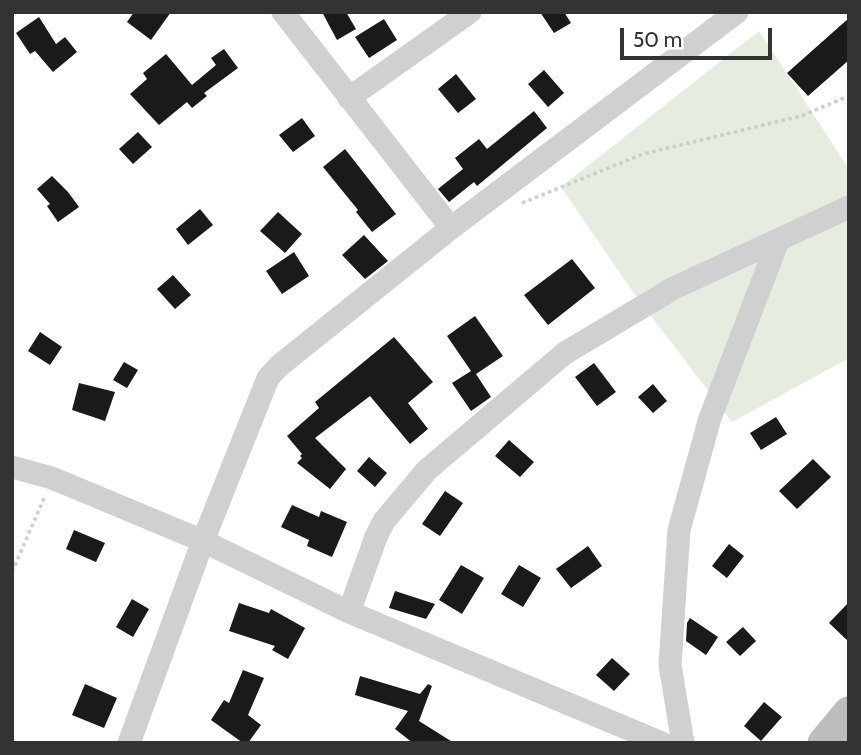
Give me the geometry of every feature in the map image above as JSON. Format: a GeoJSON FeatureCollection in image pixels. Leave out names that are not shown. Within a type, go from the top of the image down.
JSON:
{"type":"FeatureCollection","features":[{"type":"Feature","properties":{"kind":"street"},"geometry":{"type":"LineString","coordinates":[[283,12],[451,228]]}},
{"type":"Feature","properties":{"kind":"street"},"geometry":{"type":"LineString","coordinates":[[349,99],[470,12]]}},
{"type":"Feature","properties":{"kind":"street"},"geometry":{"type":"LineString","coordinates":[[129,743],[203,541],[268,378],[290,357],[451,228],[722,16]]}},
{"type":"Feature","properties":{"kind":"street"},"geometry":{"type":"LineString","coordinates":[[349,612],[384,521],[427,470],[565,353],[674,288],[849,207]]}},
{"type":"Feature","properties":{"kind":"street"},"geometry":{"type":"LineString","coordinates":[[683,743],[670,666],[679,530],[710,418],[778,241]]}},
{"type":"Feature","properties":{"kind":"street"},"geometry":{"type":"LineString","coordinates":[[12,467],[52,478],[203,541],[349,612],[662,743]]}},
{"type":"Feature","properties":{"kind":"street"},"geometry":{"type":"LineString","coordinates":[[824,743],[849,713]]}},
{"type":"Feature","properties":{"kind":"path"},"geometry":{"type":"LineString","coordinates":[[517,205],[643,154],[801,116],[849,96]]}},
{"type":"Feature","properties":{"kind":"path"},"geometry":{"type":"LineString","coordinates":[[12,572],[52,478]]}},
{"type":"Feature","properties":{"kind":"shaded area"},"geometry":{"type":"Polygon","coordinates":[[[759,31],[849,169],[849,358],[732,422],[635,295],[561,187],[759,31]]]}},
{"type":"Feature","properties":{"kind":"building"},"geometry":{"type":"Polygon","coordinates":[[[134,12],[171,12],[151,40],[127,22],[134,12]]]}},
{"type":"Feature","properties":{"kind":"building"},"geometry":{"type":"Polygon","coordinates":[[[322,12],[346,12],[356,29],[337,40],[322,12]]]}},
{"type":"Feature","properties":{"kind":"building"},"geometry":{"type":"Polygon","coordinates":[[[540,12],[564,12],[571,23],[554,33],[540,12]]]}},
{"type":"Feature","properties":{"kind":"building"},"geometry":{"type":"Polygon","coordinates":[[[39,17],[56,44],[65,37],[77,52],[53,72],[35,51],[30,54],[16,33],[39,17]]]}},
{"type":"Feature","properties":{"kind":"building"},"geometry":{"type":"Polygon","coordinates":[[[849,18],[849,60],[808,96],[787,73],[849,18]]]}},
{"type":"Feature","properties":{"kind":"building"},"geometry":{"type":"Polygon","coordinates":[[[384,19],[397,40],[369,58],[355,37],[384,19]]]}},
{"type":"Feature","properties":{"kind":"building"},"geometry":{"type":"Polygon","coordinates":[[[224,49],[238,68],[204,93],[207,96],[192,108],[187,102],[159,125],[130,94],[147,79],[143,73],[166,54],[192,85],[216,65],[211,58],[224,49]]]}},
{"type":"Feature","properties":{"kind":"building"},"geometry":{"type":"Polygon","coordinates":[[[544,70],[564,93],[548,107],[528,84],[544,70]]]}},
{"type":"Feature","properties":{"kind":"building"},"geometry":{"type":"Polygon","coordinates":[[[456,74],[476,99],[458,113],[438,89],[456,74]]]}},
{"type":"Feature","properties":{"kind":"building"},"geometry":{"type":"Polygon","coordinates":[[[534,111],[547,128],[477,186],[474,182],[449,202],[438,189],[463,169],[455,158],[479,139],[487,149],[534,111]]]}},
{"type":"Feature","properties":{"kind":"building"},"geometry":{"type":"Polygon","coordinates":[[[302,118],[315,136],[293,152],[279,135],[302,118]]]}},
{"type":"Feature","properties":{"kind":"building"},"geometry":{"type":"Polygon","coordinates":[[[138,132],[152,147],[133,164],[119,149],[138,132]]]}},
{"type":"Feature","properties":{"kind":"building"},"geometry":{"type":"Polygon","coordinates":[[[345,149],[396,214],[372,232],[323,167],[345,149]]]}},
{"type":"Feature","properties":{"kind":"building"},"geometry":{"type":"Polygon","coordinates":[[[52,176],[79,207],[58,222],[47,206],[50,204],[37,189],[52,176]]]}},
{"type":"Feature","properties":{"kind":"building"},"geometry":{"type":"Polygon","coordinates":[[[200,209],[213,225],[188,245],[176,229],[200,209]]]}},
{"type":"Feature","properties":{"kind":"building"},"geometry":{"type":"Polygon","coordinates":[[[278,212],[302,234],[285,253],[260,231],[278,212]]]}},
{"type":"Feature","properties":{"kind":"building"},"geometry":{"type":"Polygon","coordinates":[[[364,235],[388,261],[365,279],[342,255],[364,235]]]}},
{"type":"Feature","properties":{"kind":"building"},"geometry":{"type":"Polygon","coordinates":[[[294,252],[309,276],[282,294],[266,271],[294,252]]]}},
{"type":"Feature","properties":{"kind":"building"},"geometry":{"type":"Polygon","coordinates":[[[572,259],[595,288],[548,325],[524,295],[572,259]]]}},
{"type":"Feature","properties":{"kind":"building"},"geometry":{"type":"Polygon","coordinates":[[[173,275],[191,295],[175,309],[157,289],[173,275]]]}},
{"type":"Feature","properties":{"kind":"building"},"geometry":{"type":"Polygon","coordinates":[[[475,316],[503,356],[476,374],[491,397],[471,411],[452,383],[471,371],[447,336],[475,316]]]}},
{"type":"Feature","properties":{"kind":"building"},"geometry":{"type":"Polygon","coordinates":[[[40,332],[62,347],[50,365],[28,351],[40,332]]]}},
{"type":"Feature","properties":{"kind":"building"},"geometry":{"type":"Polygon","coordinates":[[[394,337],[433,382],[408,403],[428,429],[410,444],[370,396],[315,438],[346,469],[330,489],[297,463],[302,454],[287,436],[319,408],[315,402],[394,337]]]}},
{"type":"Feature","properties":{"kind":"building"},"geometry":{"type":"Polygon","coordinates":[[[124,362],[138,370],[127,388],[113,380],[124,362]]]}},
{"type":"Feature","properties":{"kind":"building"},"geometry":{"type":"Polygon","coordinates":[[[594,363],[616,392],[597,406],[575,377],[594,363]]]}},
{"type":"Feature","properties":{"kind":"building"},"geometry":{"type":"Polygon","coordinates":[[[79,383],[115,392],[105,421],[72,410],[79,383]]]}},
{"type":"Feature","properties":{"kind":"building"},"geometry":{"type":"Polygon","coordinates":[[[653,384],[667,401],[653,413],[638,397],[653,384]]]}},
{"type":"Feature","properties":{"kind":"building"},"geometry":{"type":"Polygon","coordinates":[[[776,417],[787,434],[761,450],[750,433],[776,417]]]}},
{"type":"Feature","properties":{"kind":"building"},"geometry":{"type":"Polygon","coordinates":[[[509,440],[534,462],[520,477],[495,456],[509,440]]]}},
{"type":"Feature","properties":{"kind":"building"},"geometry":{"type":"Polygon","coordinates":[[[369,457],[387,473],[375,487],[357,471],[369,457]]]}},
{"type":"Feature","properties":{"kind":"building"},"geometry":{"type":"Polygon","coordinates":[[[813,459],[831,477],[797,509],[779,491],[813,459]]]}},
{"type":"Feature","properties":{"kind":"building"},"geometry":{"type":"Polygon","coordinates":[[[445,491],[463,503],[440,536],[422,524],[445,491]]]}},
{"type":"Feature","properties":{"kind":"building"},"geometry":{"type":"Polygon","coordinates":[[[292,505],[319,517],[321,511],[347,522],[332,557],[307,546],[309,540],[281,527],[292,505]]]}},
{"type":"Feature","properties":{"kind":"building"},"geometry":{"type":"Polygon","coordinates":[[[74,530],[105,543],[96,562],[66,549],[74,530]]]}},
{"type":"Feature","properties":{"kind":"building"},"geometry":{"type":"Polygon","coordinates":[[[729,544],[744,556],[727,578],[712,566],[729,544]]]}},
{"type":"Feature","properties":{"kind":"building"},"geometry":{"type":"Polygon","coordinates":[[[588,546],[602,566],[571,588],[556,569],[588,546]]]}},
{"type":"Feature","properties":{"kind":"building"},"geometry":{"type":"Polygon","coordinates":[[[461,565],[484,578],[462,614],[439,600],[461,565]]]}},
{"type":"Feature","properties":{"kind":"building"},"geometry":{"type":"Polygon","coordinates":[[[519,565],[541,578],[523,607],[501,594],[519,565]]]}},
{"type":"Feature","properties":{"kind":"building"},"geometry":{"type":"Polygon","coordinates":[[[395,591],[435,604],[426,619],[389,608],[395,591]]]}},
{"type":"Feature","properties":{"kind":"building"},"geometry":{"type":"Polygon","coordinates":[[[132,599],[149,609],[133,637],[116,627],[132,599]]]}},
{"type":"Feature","properties":{"kind":"building"},"geometry":{"type":"Polygon","coordinates":[[[849,602],[849,642],[829,623],[849,602]]]}},
{"type":"Feature","properties":{"kind":"building"},"geometry":{"type":"Polygon","coordinates":[[[239,603],[269,613],[271,609],[305,628],[288,659],[272,650],[275,646],[229,631],[239,603]]]}},
{"type":"Feature","properties":{"kind":"building"},"geometry":{"type":"Polygon","coordinates":[[[690,618],[718,637],[706,655],[686,641],[690,618]]]}},
{"type":"Feature","properties":{"kind":"building"},"geometry":{"type":"Polygon","coordinates":[[[743,627],[756,641],[740,656],[726,642],[743,627]]]}},
{"type":"Feature","properties":{"kind":"building"},"geometry":{"type":"Polygon","coordinates":[[[612,658],[630,674],[614,691],[596,675],[612,658]]]}},
{"type":"Feature","properties":{"kind":"building"},"geometry":{"type":"Polygon","coordinates":[[[243,670],[264,678],[248,715],[261,725],[248,743],[243,743],[211,720],[224,700],[229,703],[243,670]]]}},
{"type":"Feature","properties":{"kind":"building"},"geometry":{"type":"Polygon","coordinates":[[[360,676],[420,694],[428,684],[432,686],[419,721],[454,743],[413,743],[395,729],[408,711],[355,695],[360,676]]]}},
{"type":"Feature","properties":{"kind":"building"},"geometry":{"type":"Polygon","coordinates":[[[85,684],[117,698],[104,728],[72,715],[85,684]]]}},
{"type":"Feature","properties":{"kind":"building"},"geometry":{"type":"Polygon","coordinates":[[[764,702],[782,717],[761,741],[744,726],[764,702]]]}}]}
